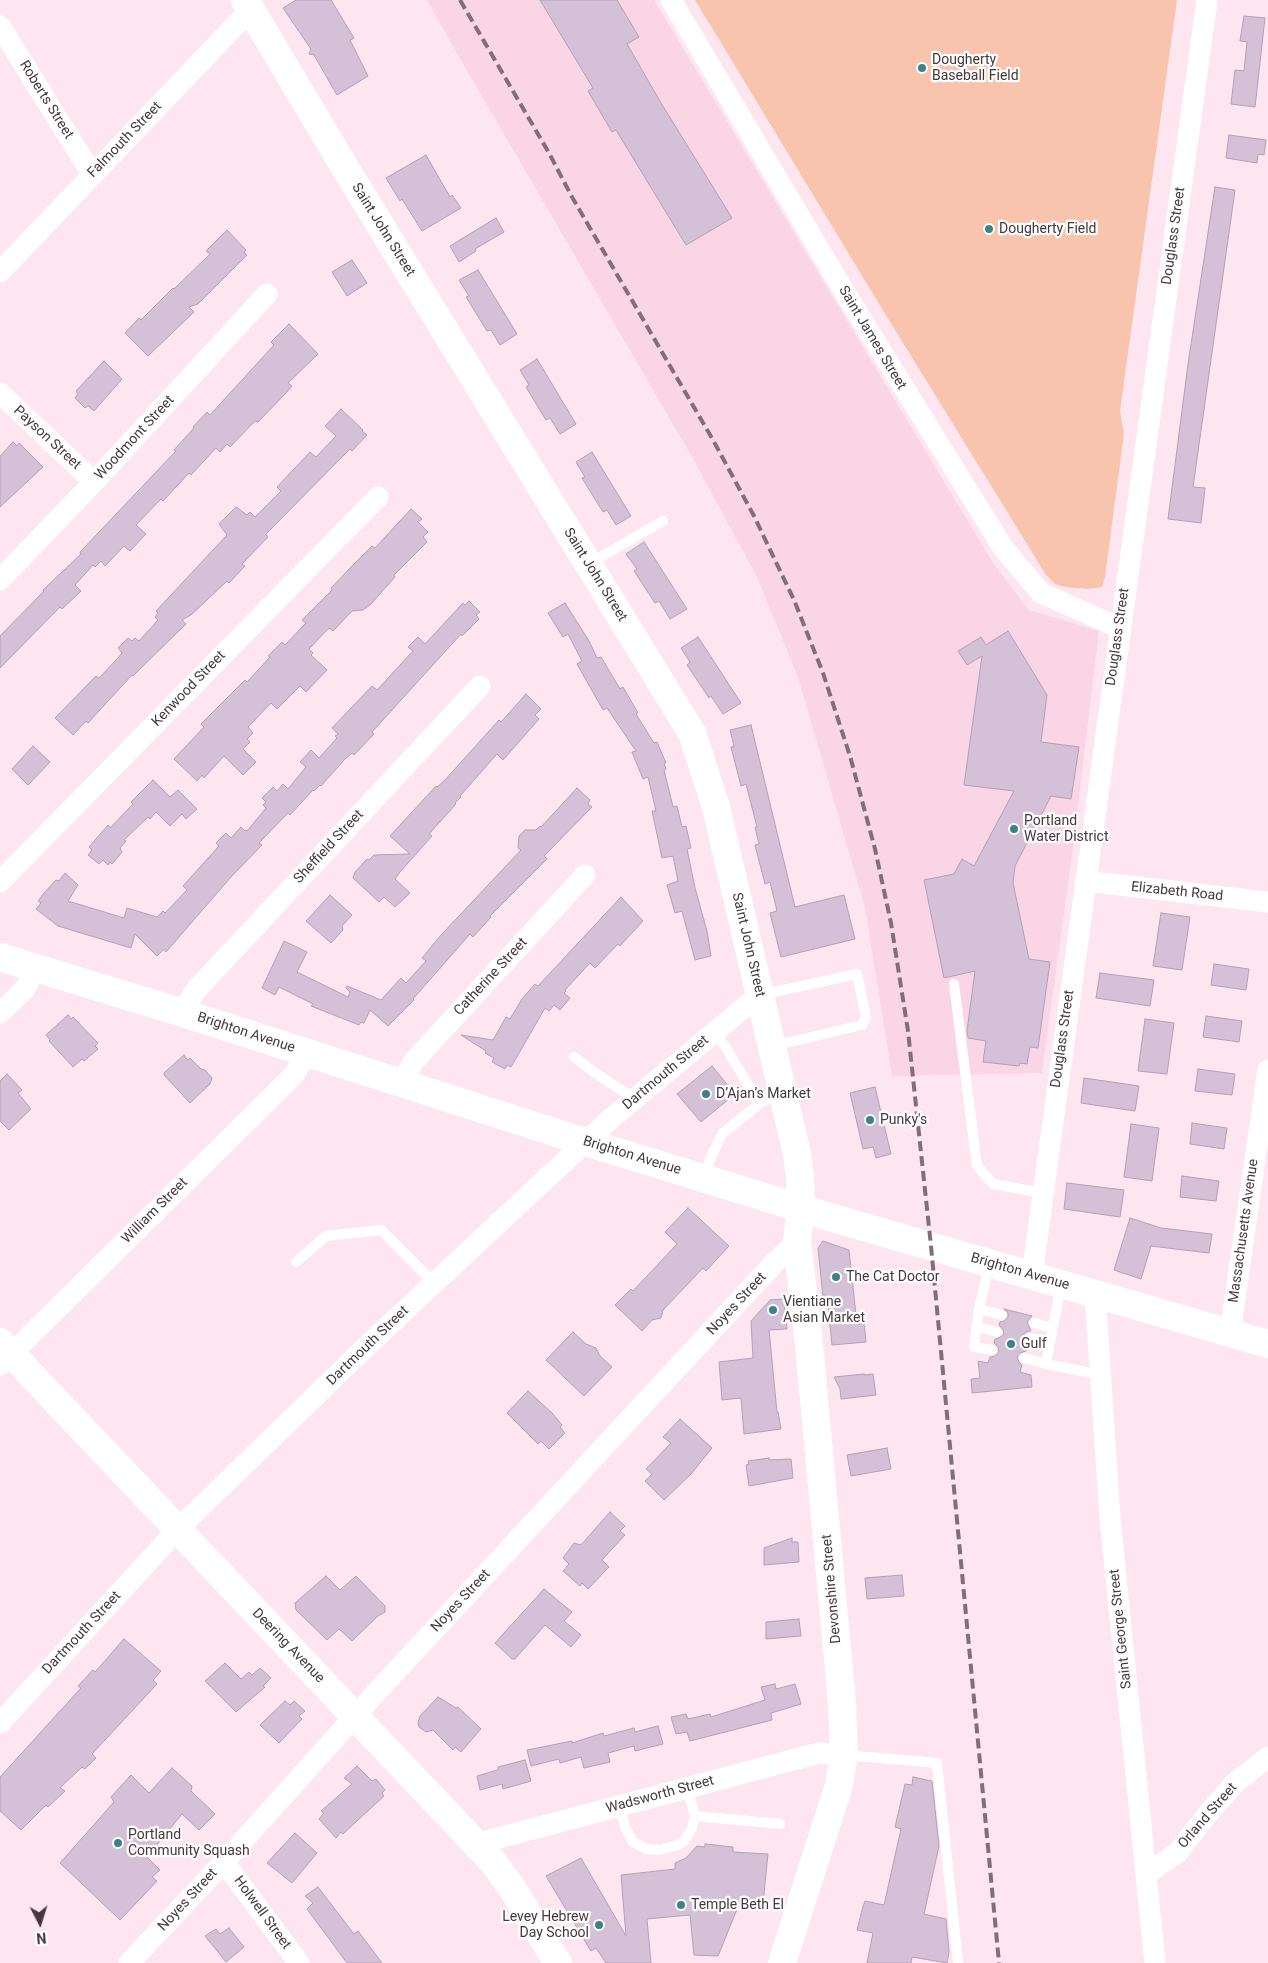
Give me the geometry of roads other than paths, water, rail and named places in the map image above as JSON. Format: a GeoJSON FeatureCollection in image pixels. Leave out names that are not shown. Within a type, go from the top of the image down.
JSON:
{"type":"FeatureCollection","features":[{"type":"Feature","properties":{"kind":"main road","name":"Saint John Street"},"geometry":{"type":"LineString","coordinates":[[248,5],[350,176],[692,733],[716,807],[783,1092],[797,1154],[801,1208]]}},
{"type":"Feature","properties":{"kind":"main road","name":"Brighton Avenue"},"geometry":{"type":"LineString","coordinates":[[0,957],[801,1208],[1268,1344]]}},
{"type":"Feature","properties":{"kind":"main road","name":"Devonshire Street"},"geometry":{"type":"LineString","coordinates":[[782,1963],[839,1785],[844,1755],[842,1702],[810,1354],[797,1242],[801,1208]]}},
{"type":"Feature","properties":{"kind":"main road","name":"Deering Avenue"},"geometry":{"type":"LineString","coordinates":[[4,1353],[179,1528],[236,1593],[493,1862],[514,1891],[558,1963]]}},
{"type":"Feature","properties":{"kind":"street","name":"Saint James Street"},"geometry":{"type":"LineString","coordinates":[[671,0],[856,312],[1004,549],[1041,593],[1120,628]]}},
{"type":"Feature","properties":{"kind":"street","name":"Douglass Street"},"geometry":{"type":"LineString","coordinates":[[1032,1275],[1207,0]]}},
{"type":"Feature","properties":{"kind":"street","name":"Falmouth Street"},"geometry":{"type":"LineString","coordinates":[[0,272],[66,204],[248,5]]}},
{"type":"Feature","properties":{"kind":"street","name":"Roberts Street"},"geometry":{"type":"LineString","coordinates":[[0,26],[92,174]]}},
{"type":"Feature","properties":{"kind":"street","name":"Woodmont Street"},"geometry":{"type":"LineString","coordinates":[[0,580],[94,482],[268,294]]}},
{"type":"Feature","properties":{"kind":"street","name":"Payson Street"},"geometry":{"type":"LineString","coordinates":[[0,393],[94,482]]}},
{"type":"Feature","properties":{"kind":"street","name":"Kenwood Street"},"geometry":{"type":"LineString","coordinates":[[0,882],[378,497]]}},
{"type":"Feature","properties":{"kind":"street","name":"Sheffield Street"},"geometry":{"type":"LineString","coordinates":[[183,1013],[195,991],[480,686]]}},
{"type":"Feature","properties":{"kind":"street","name":"Catherine Street"},"geometry":{"type":"LineString","coordinates":[[401,1083],[414,1061],[585,875]]}},
{"type":"Feature","properties":{"kind":"street","name":"Elizabeth Road"},"geometry":{"type":"LineString","coordinates":[[1085,881],[1268,902]]}},
{"type":"Feature","properties":{"kind":"street"},"geometry":{"type":"LineString","coordinates":[[0,1013],[25,989],[36,968]]}},
{"type":"Feature","properties":{"kind":"street","name":"Dartmouth Street"},"geometry":{"type":"LineString","coordinates":[[0,1723],[179,1528],[556,1168],[759,995]]}},
{"type":"Feature","properties":{"kind":"street","name":"William Street"},"geometry":{"type":"LineString","coordinates":[[4,1353],[294,1075],[306,1053]]}},
{"type":"Feature","properties":{"kind":"street","name":"Massachusetts Avenue"},"geometry":{"type":"LineString","coordinates":[[1230,1333],[1268,1070]]}},
{"type":"Feature","properties":{"kind":"street","name":"Noyes Street"},"geometry":{"type":"LineString","coordinates":[[129,1963],[778,1259],[797,1242]]}},
{"type":"Feature","properties":{"kind":"street","name":"Saint George Street"},"geometry":{"type":"LineString","coordinates":[[1095,1294],[1115,1576],[1155,1963]]}},
{"type":"Feature","properties":{"kind":"street","name":"Wadsworth Street"},"geometry":{"type":"LineString","coordinates":[[476,1844],[819,1753],[844,1755]]}},
{"type":"Feature","properties":{"kind":"street","name":"Orland Street"},"geometry":{"type":"LineString","coordinates":[[1147,1874],[1177,1853],[1211,1810],[1235,1784],[1268,1756]]}},
{"type":"Feature","properties":{"kind":"street","name":"Holwell Street"},"geometry":{"type":"LineString","coordinates":[[224,1862],[299,1963]]}},
{"type":"Feature","properties":{"kind":"lane"},"geometry":{"type":"LineString","coordinates":[[588,564],[663,521]]}},
{"type":"Feature","properties":{"kind":"lane"},"geometry":{"type":"LineString","coordinates":[[759,995],[857,974],[866,1017],[862,1025],[772,1046]]}},
{"type":"Feature","properties":{"kind":"lane"},"geometry":{"type":"LineString","coordinates":[[954,984],[977,1166],[993,1184],[1042,1193]]}},
{"type":"Feature","properties":{"kind":"lane"},"geometry":{"type":"LineString","coordinates":[[714,1032],[727,1048],[759,1104]]}},
{"type":"Feature","properties":{"kind":"lane"},"geometry":{"type":"LineString","coordinates":[[574,1057],[635,1099]]}},
{"type":"Feature","properties":{"kind":"lane"},"geometry":{"type":"LineString","coordinates":[[703,1178],[722,1134],[759,1104],[783,1092]]}},
{"type":"Feature","properties":{"kind":"lane"},"geometry":{"type":"LineString","coordinates":[[296,1262],[326,1236],[381,1230],[434,1284]]}},
{"type":"Feature","properties":{"kind":"lane"},"geometry":{"type":"LineString","coordinates":[[989,1264],[979,1309],[974,1347],[992,1350]]}},
{"type":"Feature","properties":{"kind":"lane"},"geometry":{"type":"LineString","coordinates":[[1046,1364],[1062,1284]]}},
{"type":"Feature","properties":{"kind":"lane"},"geometry":{"type":"LineString","coordinates":[[979,1309],[1002,1315]]}},
{"type":"Feature","properties":{"kind":"lane"},"geometry":{"type":"LineString","coordinates":[[1034,1323],[1052,1328]]}},
{"type":"Feature","properties":{"kind":"lane"},"geometry":{"type":"LineString","coordinates":[[976,1327],[997,1332]]}},
{"type":"Feature","properties":{"kind":"lane"},"geometry":{"type":"LineString","coordinates":[[1029,1338],[1049,1342]]}},
{"type":"Feature","properties":{"kind":"lane"},"geometry":{"type":"LineString","coordinates":[[1024,1358],[1101,1375]]}},
{"type":"Feature","properties":{"kind":"lane"},"geometry":{"type":"LineString","coordinates":[[844,1755],[937,1763],[958,1963]]}},
{"type":"Feature","properties":{"kind":"lane"},"geometry":{"type":"LineString","coordinates":[[619,1806],[629,1836],[640,1846],[653,1850],[671,1847],[684,1840],[692,1828],[695,1816],[687,1788]]}},
{"type":"Feature","properties":{"kind":"lane"},"geometry":{"type":"LineString","coordinates":[[695,1816],[780,1824]]}},
{"type":"Feature","properties":{"kind":"railway"},"geometry":{"type":"LineString","coordinates":[[460,0],[713,440],[754,516],[794,600],[823,673],[850,756],[875,849],[891,923],[908,1031],[931,1246],[999,1963]]}},
{"type":"Feature","properties":{"kind":"place","name":"Dougherty Baseball Field"},"geometry":{"type":"Point","coordinates":[922,68]}},
{"type":"Feature","properties":{"kind":"place","name":"Dougherty Field"},"geometry":{"type":"Point","coordinates":[989,229]}},
{"type":"Feature","properties":{"kind":"place","name":"Portland Water District"},"geometry":{"type":"Point","coordinates":[1014,829]}},
{"type":"Feature","properties":{"kind":"place","name":"D’Ajan’s Market"},"geometry":{"type":"Point","coordinates":[706,1094]}},
{"type":"Feature","properties":{"kind":"place","name":"Punky's"},"geometry":{"type":"Point","coordinates":[870,1120]}},
{"type":"Feature","properties":{"kind":"place","name":"The Cat Doctor"},"geometry":{"type":"Point","coordinates":[836,1277]}},
{"type":"Feature","properties":{"kind":"place","name":"Vientiane Asian Market"},"geometry":{"type":"Point","coordinates":[773,1310]}},
{"type":"Feature","properties":{"kind":"place","name":"Gulf"},"geometry":{"type":"Point","coordinates":[1011,1344]}},
{"type":"Feature","properties":{"kind":"place","name":"Portland Community Squash"},"geometry":{"type":"Point","coordinates":[118,1843]}},
{"type":"Feature","properties":{"kind":"place","name":"Temple Beth El"},"geometry":{"type":"Point","coordinates":[681,1905]}},
{"type":"Feature","properties":{"kind":"place","name":"Levey Hebrew Day School"},"geometry":{"type":"Point","coordinates":[599,1925]}}]}
